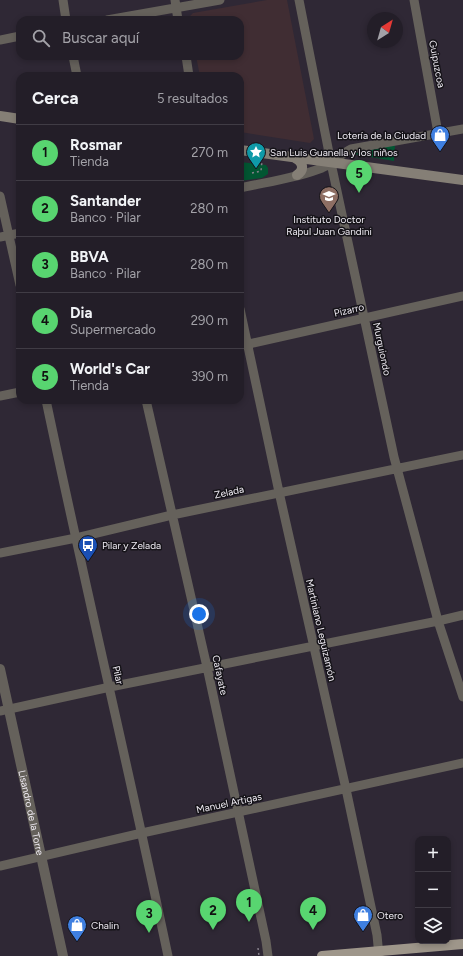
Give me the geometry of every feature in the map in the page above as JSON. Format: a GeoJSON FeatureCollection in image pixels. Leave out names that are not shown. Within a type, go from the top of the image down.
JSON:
{"type":"FeatureCollection","features":[{"type":"Feature","properties":{"kind":"main road"},"geometry":{"type":"LineString","coordinates":[[0,116],[16,118]]}},
{"type":"Feature","properties":{"kind":"main road"},"geometry":{"type":"LineString","coordinates":[[244,151],[463,180]]}},
{"type":"Feature","properties":{"kind":"main road"},"geometry":{"type":"LineString","coordinates":[[295,158],[301,163],[302,166],[302,170],[297,175]]}},
{"type":"Feature","properties":{"kind":"main road"},"geometry":{"type":"LineString","coordinates":[[322,956],[379,954],[463,944]]}},
{"type":"Feature","properties":{"kind":"street"},"geometry":{"type":"LineString","coordinates":[[63,0],[65,16]]}},
{"type":"Feature","properties":{"kind":"street"},"geometry":{"type":"LineString","coordinates":[[124,16],[175,4],[220,0]]}},
{"type":"Feature","properties":{"kind":"street","name":"Murguiondo"},"geometry":{"type":"LineString","coordinates":[[299,0],[331,163],[398,467],[438,621],[463,697]]}},
{"type":"Feature","properties":{"kind":"street","name":"Guipuzcoa"},"geometry":{"type":"LineString","coordinates":[[414,0],[438,133]]}},
{"type":"Feature","properties":{"kind":"street"},"geometry":{"type":"LineString","coordinates":[[175,4],[177,16]]}},
{"type":"Feature","properties":{"kind":"street"},"geometry":{"type":"LineString","coordinates":[[0,40],[16,37]]}},
{"type":"Feature","properties":{"kind":"street"},"geometry":{"type":"LineString","coordinates":[[74,60],[76,72]]}},
{"type":"Feature","properties":{"kind":"street"},"geometry":{"type":"LineString","coordinates":[[187,60],[189,72]]}},
{"type":"Feature","properties":{"kind":"street"},"geometry":{"type":"LineString","coordinates":[[244,187],[297,175],[323,167],[331,163],[341,154],[351,149],[463,129]]}},
{"type":"Feature","properties":{"kind":"street"},"geometry":{"type":"LineString","coordinates":[[0,196],[4,236],[16,273]]}},
{"type":"Feature","properties":{"kind":"street"},"geometry":{"type":"LineString","coordinates":[[4,236],[16,234]]}},
{"type":"Feature","properties":{"kind":"street","name":"Pizarro"},"geometry":{"type":"LineString","coordinates":[[244,345],[463,296]]}},
{"type":"Feature","properties":{"kind":"street","name":"Martiniano Leguizamón"},"geometry":{"type":"LineString","coordinates":[[244,345],[346,789],[377,935],[379,954]]}},
{"type":"Feature","properties":{"kind":"street"},"geometry":{"type":"LineString","coordinates":[[0,396],[16,393]]}},
{"type":"Feature","properties":{"kind":"street","name":"Pilar"},"geometry":{"type":"LineString","coordinates":[[47,404],[168,956]]}},
{"type":"Feature","properties":{"kind":"street","name":"Cafayate"},"geometry":{"type":"LineString","coordinates":[[147,404],[207,667],[268,956]]}},
{"type":"Feature","properties":{"kind":"street","name":"Zelada"},"geometry":{"type":"LineString","coordinates":[[0,553],[76,538],[172,515],[279,492],[463,454]]}},
{"type":"Feature","properties":{"kind":"street"},"geometry":{"type":"LineString","coordinates":[[4,710],[463,615]]}},
{"type":"Feature","properties":{"kind":"street","name":"Lisandro de la Torre"},"geometry":{"type":"LineString","coordinates":[[0,669],[4,710],[42,856],[63,956]]}},
{"type":"Feature","properties":{"kind":"street","name":"Manuel Artigas"},"geometry":{"type":"LineString","coordinates":[[0,866],[142,833],[463,763]]}},
{"type":"Feature","properties":{"kind":"path"},"geometry":{"type":"LineString","coordinates":[[252,173],[260,171],[263,153]]}},
{"type":"Feature","properties":{"kind":"path"},"geometry":{"type":"LineString","coordinates":[[258,948],[258,956]]}},
{"type":"Feature","properties":{"kind":"shaded area"},"geometry":{"type":"Polygon","coordinates":[[[267,0],[287,0],[314,139],[310,143],[244,133],[244,72],[199,72],[197,60],[244,60],[244,16],[190,16],[193,13],[267,0]]]}},
{"type":"Feature","properties":{"kind":"green space"},"geometry":{"type":"Polygon","coordinates":[[[395,145],[394,161],[353,154],[359,152],[395,145]]]}},
{"type":"Feature","properties":{"kind":"green space"},"geometry":{"type":"Polygon","coordinates":[[[244,162],[266,165],[268,168],[268,174],[262,178],[244,180],[244,162]]]}},
{"type":"Feature","properties":{"kind":"place","name":"Lotería de la Ciudad"},"geometry":{"type":"Point","coordinates":[440,152]}},
{"type":"Feature","properties":{"kind":"place","name":"San Luis Guanella y los niños"},"geometry":{"type":"Point","coordinates":[256,169]}},
{"type":"Feature","properties":{"kind":"place","name":"World's Car"},"geometry":{"type":"Point","coordinates":[359,193]}},
{"type":"Feature","properties":{"kind":"place","name":"Instituto Doctor Raþul Juan Gandini"},"geometry":{"type":"Point","coordinates":[329,213]}},
{"type":"Feature","properties":{"kind":"place","name":"Pilar y Zelada"},"geometry":{"type":"Point","coordinates":[88,562]}},
{"type":"Feature","properties":{"kind":"place","name":"Rosmar"},"geometry":{"type":"Point","coordinates":[249,922]}},
{"type":"Feature","properties":{"kind":"place","name":"Santander"},"geometry":{"type":"Point","coordinates":[213,930]}},
{"type":"Feature","properties":{"kind":"place","name":"Dia"},"geometry":{"type":"Point","coordinates":[313,930]}},
{"type":"Feature","properties":{"kind":"place","name":"Otero"},"geometry":{"type":"Point","coordinates":[363,932]}},
{"type":"Feature","properties":{"kind":"place","name":"BBVA"},"geometry":{"type":"Point","coordinates":[149,933]}},
{"type":"Feature","properties":{"kind":"place","name":"Chalin"},"geometry":{"type":"Point","coordinates":[77,942]}}]}
